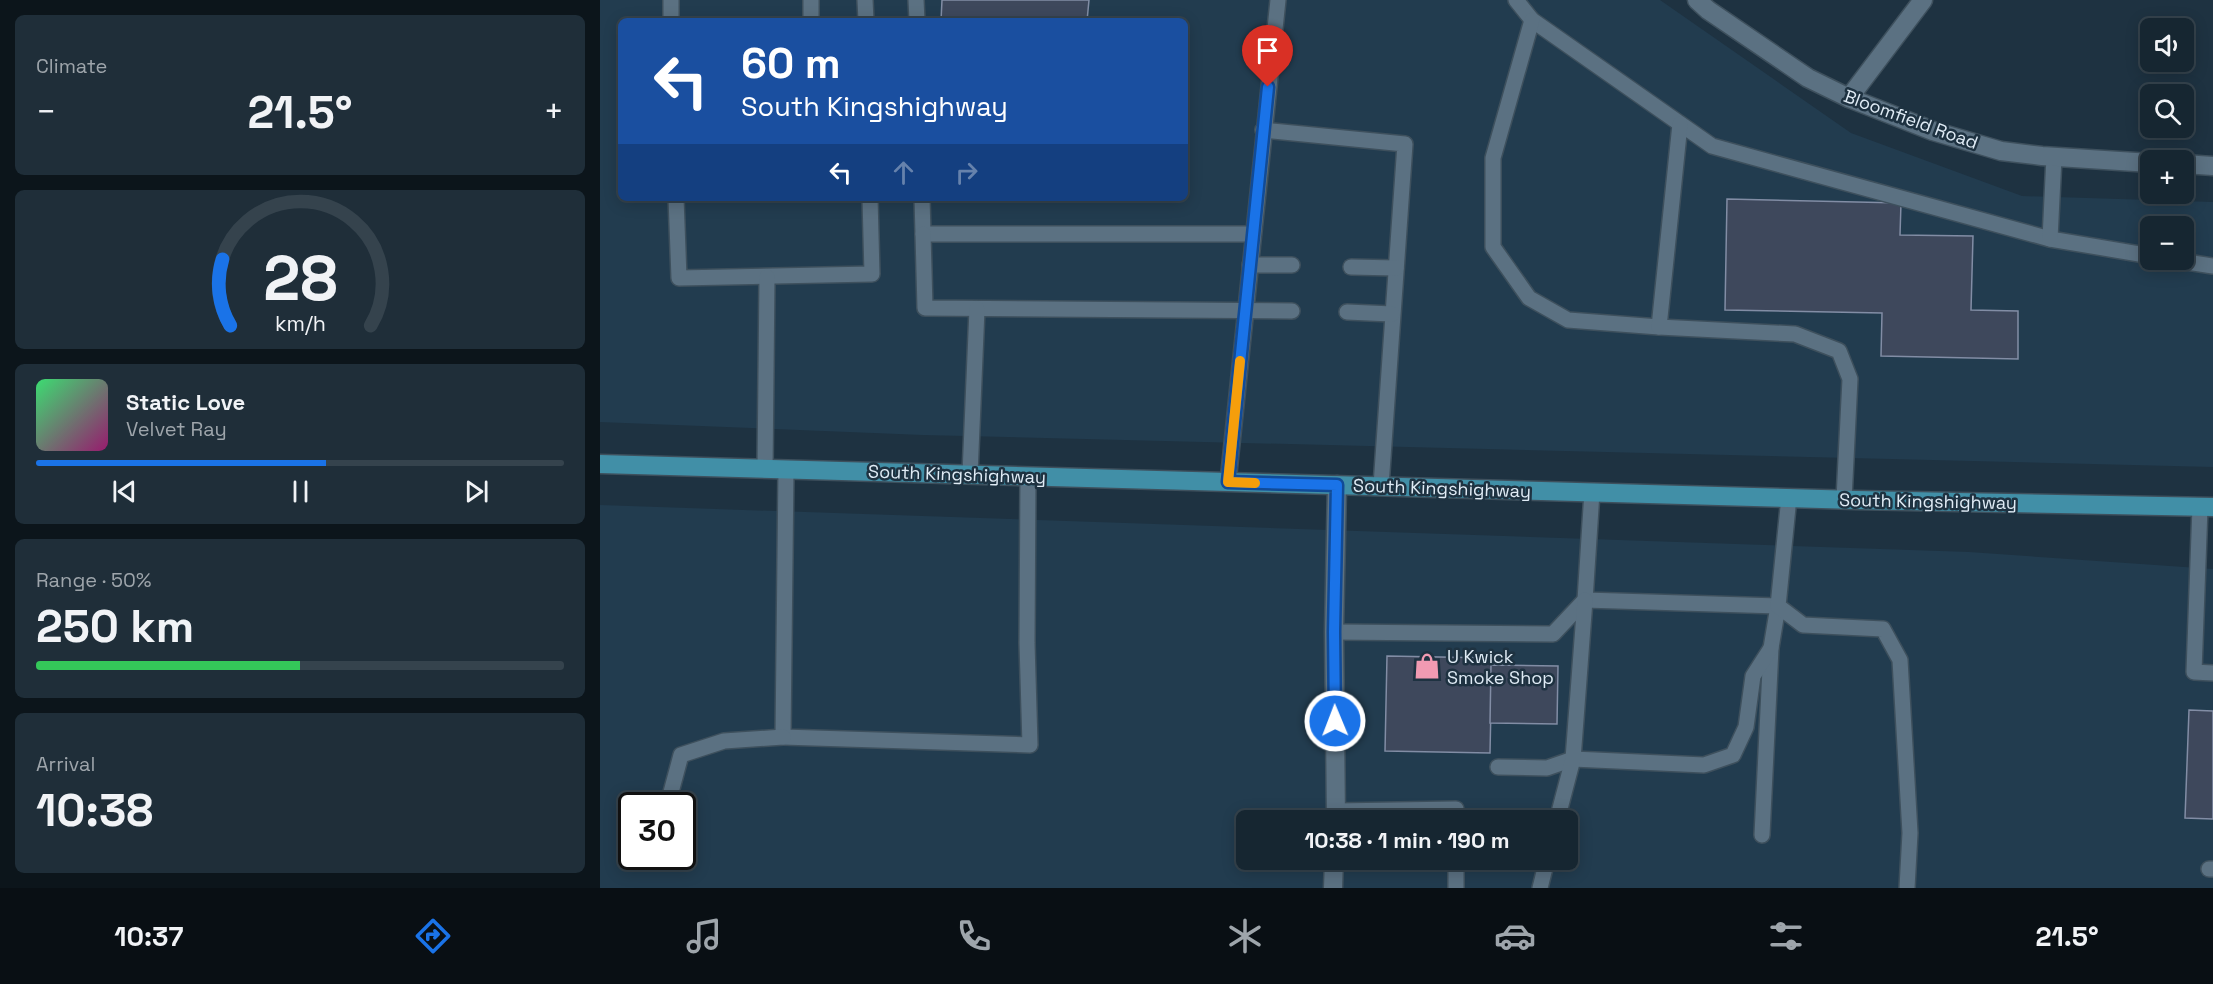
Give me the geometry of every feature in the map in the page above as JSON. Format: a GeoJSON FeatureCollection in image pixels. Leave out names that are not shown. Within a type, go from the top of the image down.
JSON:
{"type":"FeatureCollection","features":[{"type":"Feature","properties":{"kind":"main road","name":"South Kingshighway"},"geometry":{"type":"LineString","coordinates":[[600,464],[2206,507]]}},
{"type":"Feature","properties":{"kind":"street","name":"Bloomfield Road"},"geometry":{"type":"LineString","coordinates":[[1697,0],[1708,10],[1808,78],[1849,98],[1933,131],[2001,151],[2054,157],[2140,161]]}},
{"type":"Feature","properties":{"kind":"street"},"geometry":{"type":"LineString","coordinates":[[1849,98],[1923,0]]}},
{"type":"Feature","properties":{"kind":"street"},"geometry":{"type":"LineString","coordinates":[[2194,165],[2213,166]]}},
{"type":"Feature","properties":{"kind":"street"},"geometry":{"type":"LineString","coordinates":[[1336,810],[1334,632],[1337,485]]}},
{"type":"Feature","properties":{"kind":"street"},"geometry":{"type":"LineString","coordinates":[[1332,888],[1333,870]]}},
{"type":"Feature","properties":{"kind":"lane"},"geometry":{"type":"LineString","coordinates":[[670,0],[671,18]]}},
{"type":"Feature","properties":{"kind":"lane"},"geometry":{"type":"LineString","coordinates":[[811,0],[812,18]]}},
{"type":"Feature","properties":{"kind":"lane"},"geometry":{"type":"LineString","coordinates":[[865,0],[866,18]]}},
{"type":"Feature","properties":{"kind":"lane"},"geometry":{"type":"LineString","coordinates":[[916,0],[917,18]]}},
{"type":"Feature","properties":{"kind":"lane"},"geometry":{"type":"LineString","coordinates":[[1516,0],[1532,20],[1712,146],[2050,238],[2140,254]]}},
{"type":"Feature","properties":{"kind":"lane"},"geometry":{"type":"LineString","coordinates":[[1228,482],[1276,1]]}},
{"type":"Feature","properties":{"kind":"lane"},"geometry":{"type":"LineString","coordinates":[[1532,20],[1493,158],[1493,247],[1529,298],[1568,320],[1795,334],[1839,351],[1850,379],[1844,499]]}},
{"type":"Feature","properties":{"kind":"lane"},"geometry":{"type":"LineString","coordinates":[[1659,327],[1680,124]]}},
{"type":"Feature","properties":{"kind":"lane"},"geometry":{"type":"LineString","coordinates":[[1263,130],[1405,144],[1381,486]]}},
{"type":"Feature","properties":{"kind":"lane"},"geometry":{"type":"LineString","coordinates":[[2050,238],[2054,157]]}},
{"type":"Feature","properties":{"kind":"lane"},"geometry":{"type":"LineString","coordinates":[[676,201],[679,278],[872,274],[870,201]]}},
{"type":"Feature","properties":{"kind":"lane"},"geometry":{"type":"LineString","coordinates":[[922,201],[925,308],[1292,311]]}},
{"type":"Feature","properties":{"kind":"lane"},"geometry":{"type":"LineString","coordinates":[[923,234],[1253,234]]}},
{"type":"Feature","properties":{"kind":"lane"},"geometry":{"type":"LineString","coordinates":[[2194,263],[2213,266]]}},
{"type":"Feature","properties":{"kind":"lane"},"geometry":{"type":"LineString","coordinates":[[1250,265],[1292,265]]}},
{"type":"Feature","properties":{"kind":"lane"},"geometry":{"type":"LineString","coordinates":[[1351,267],[1396,268]]}},
{"type":"Feature","properties":{"kind":"lane"},"geometry":{"type":"LineString","coordinates":[[765,469],[767,277]]}},
{"type":"Feature","properties":{"kind":"lane"},"geometry":{"type":"LineString","coordinates":[[970,474],[976,309]]}},
{"type":"Feature","properties":{"kind":"lane"},"geometry":{"type":"LineString","coordinates":[[1347,312],[1392,314]]}},
{"type":"Feature","properties":{"kind":"lane"},"geometry":{"type":"LineString","coordinates":[[783,737],[786,469]]}},
{"type":"Feature","properties":{"kind":"lane"},"geometry":{"type":"LineString","coordinates":[[671,792],[681,755],[724,741],[783,737],[1030,746],[1027,643],[1028,476]]}},
{"type":"Feature","properties":{"kind":"lane"},"geometry":{"type":"LineString","coordinates":[[1560,810],[1573,759],[1592,492]]}},
{"type":"Feature","properties":{"kind":"lane"},"geometry":{"type":"LineString","coordinates":[[1762,836],[1771,648],[1778,606],[1789,497]]}},
{"type":"Feature","properties":{"kind":"lane"},"geometry":{"type":"LineString","coordinates":[[2206,507],[2194,672],[2213,673]]}},
{"type":"Feature","properties":{"kind":"lane"},"geometry":{"type":"LineString","coordinates":[[1334,632],[1553,634],[1585,600],[1778,606],[1803,625],[1883,629],[1900,660],[1910,833],[1907,888]]}},
{"type":"Feature","properties":{"kind":"lane"},"geometry":{"type":"LineString","coordinates":[[1498,767],[1547,768],[1573,759],[1704,765],[1733,755],[1746,727],[1753,676],[1771,648]]}},
{"type":"Feature","properties":{"kind":"lane"},"geometry":{"type":"LineString","coordinates":[[1439,810],[1456,810]]}},
{"type":"Feature","properties":{"kind":"lane"},"geometry":{"type":"LineString","coordinates":[[1456,870],[1456,888]]}},
{"type":"Feature","properties":{"kind":"lane"},"geometry":{"type":"LineString","coordinates":[[1540,888],[1544,870]]}},
{"type":"Feature","properties":{"kind":"shaded area"},"geometry":{"type":"Polygon","coordinates":[[[600,0],[1660,0],[1851,133],[2022,196],[2140,200],[2140,204],[2213,202],[2213,467],[923,435],[600,422],[600,0]]]}},
{"type":"Feature","properties":{"kind":"shaded area"},"geometry":{"type":"Polygon","coordinates":[[[600,505],[1969,552],[2213,569],[2213,888],[600,888],[600,505]]]}},
{"type":"Feature","properties":{"kind":"building"},"geometry":{"type":"Polygon","coordinates":[[[942,0],[1089,0],[1087,18],[941,18],[942,0]]]}},
{"type":"Feature","properties":{"kind":"building"},"geometry":{"type":"Polygon","coordinates":[[[1727,199],[1901,203],[1900,235],[1973,236],[1971,310],[2018,311],[2018,359],[1881,356],[1882,313],[1725,310],[1727,199]]]}},
{"type":"Feature","properties":{"kind":"building"},"geometry":{"type":"Polygon","coordinates":[[[1387,656],[1492,658],[1490,753],[1385,751],[1387,656]]]}},
{"type":"Feature","properties":{"kind":"building"},"geometry":{"type":"Polygon","coordinates":[[[1491,665],[1558,666],[1557,724],[1490,723],[1491,665]]]}},
{"type":"Feature","properties":{"kind":"building"},"geometry":{"type":"Polygon","coordinates":[[[2189,710],[2213,711],[2213,819],[2185,818],[2189,710]]]}},
{"type":"Feature","properties":{"kind":"slow traffic"},"geometry":{"type":"LineString","coordinates":[[1240,361],[1228,482],[1255,483]]}},
{"type":"Feature","properties":{"kind":"place","name":"U Kwick Smoke Shop"},"geometry":{"type":"Point","coordinates":[1427,666]}},
{"type":"Feature","properties":{"kind":"route"},"geometry":{"type":"LineString","coordinates":[[1268,87],[1228,482],[1337,485],[1335,721]]}}]}
